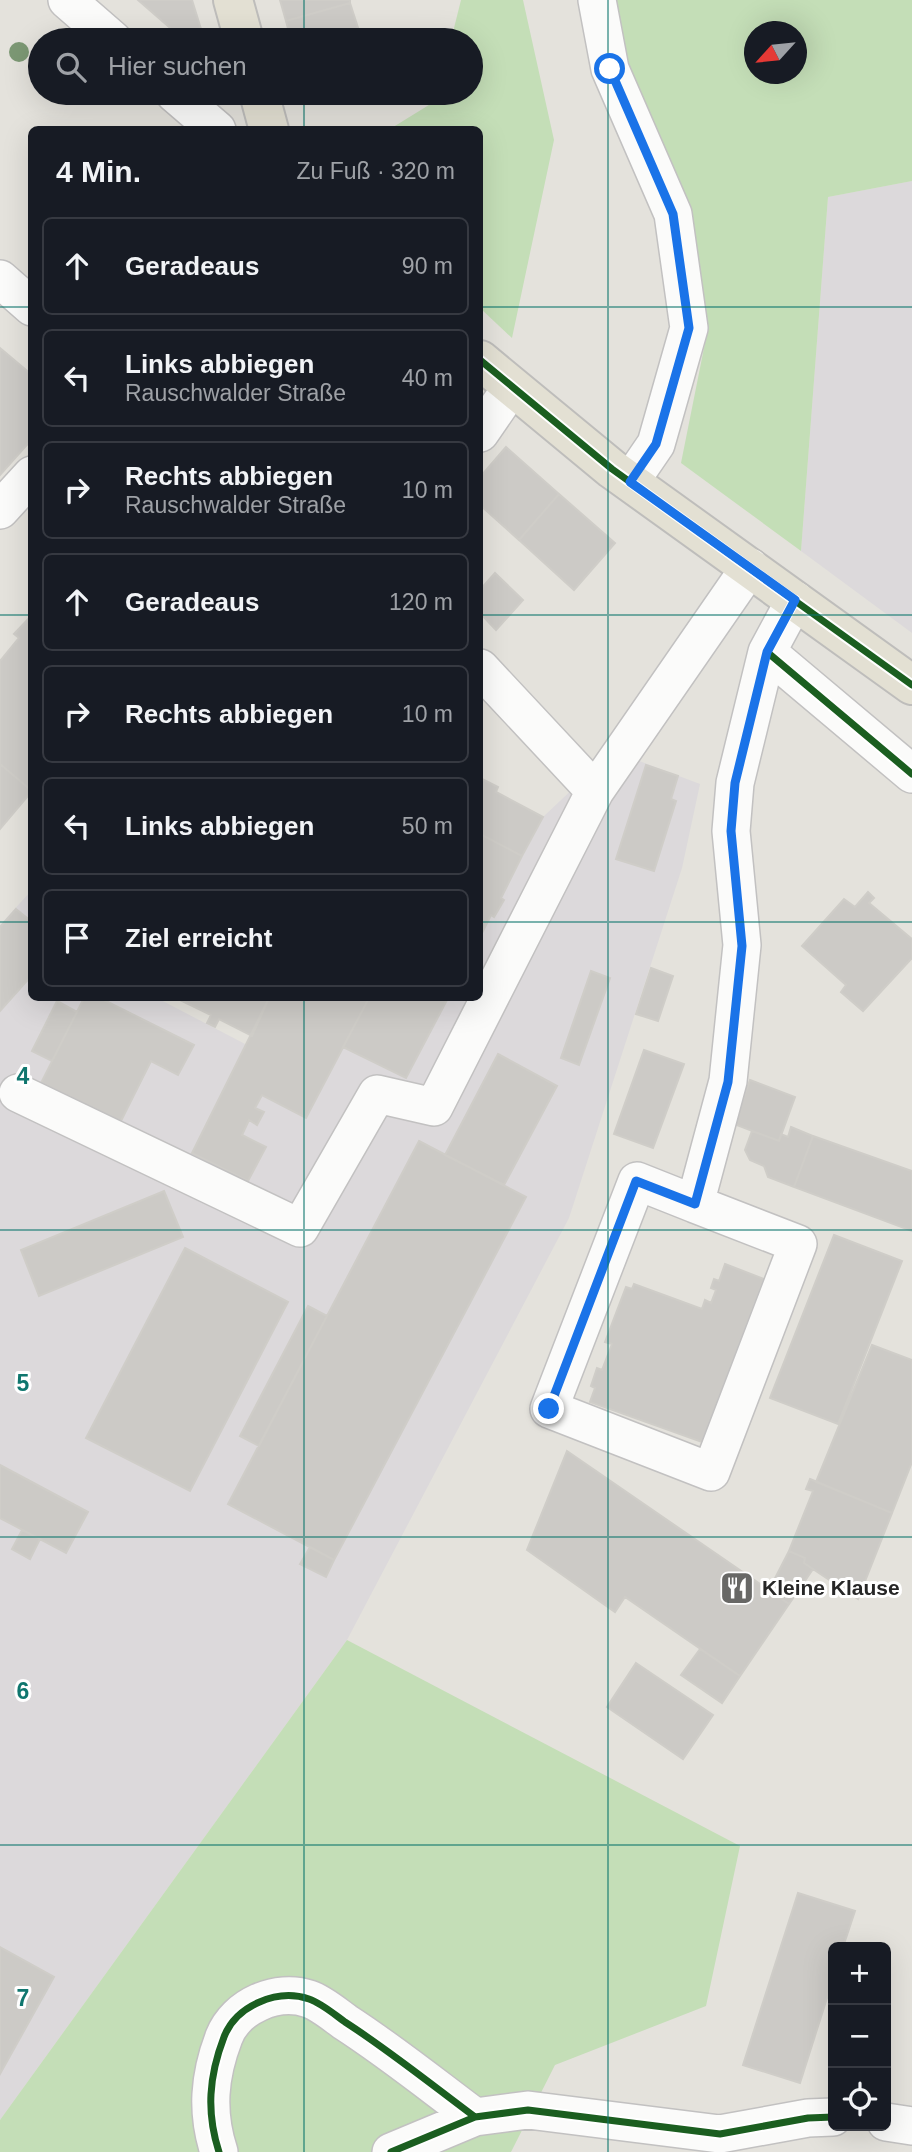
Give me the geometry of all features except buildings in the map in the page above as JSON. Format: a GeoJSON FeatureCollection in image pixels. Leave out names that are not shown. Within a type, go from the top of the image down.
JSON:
{"type":"FeatureCollection","features":[{"type":"Feature","properties":{"kind":"main road"},"geometry":{"type":"LineString","coordinates":[[233,0],[241,28]]}},
{"type":"Feature","properties":{"kind":"main road"},"geometry":{"type":"LineString","coordinates":[[262,105],[268,126]]}},
{"type":"Feature","properties":{"kind":"main road"},"geometry":{"type":"LineString","coordinates":[[483,363],[630,482],[912,685]]}},
{"type":"Feature","properties":{"kind":"street"},"geometry":{"type":"LineString","coordinates":[[67,0],[99,28]]}},
{"type":"Feature","properties":{"kind":"street"},"geometry":{"type":"LineString","coordinates":[[597,0],[610,69],[673,214],[689,328],[656,444],[630,482]]}},
{"type":"Feature","properties":{"kind":"street"},"geometry":{"type":"LineString","coordinates":[[188,105],[212,126]]}},
{"type":"Feature","properties":{"kind":"street"},"geometry":{"type":"LineString","coordinates":[[0,279],[28,304]]}},
{"type":"Feature","properties":{"kind":"street"},"geometry":{"type":"LineString","coordinates":[[483,429],[512,388]]}},
{"type":"Feature","properties":{"kind":"street"},"geometry":{"type":"LineString","coordinates":[[0,510],[28,479]]}},
{"type":"Feature","properties":{"kind":"street"},"geometry":{"type":"LineString","coordinates":[[18,1093],[300,1228],[377,1094],[434,1107],[595,791],[750,568]]}},
{"type":"Feature","properties":{"kind":"street"},"geometry":{"type":"LineString","coordinates":[[695,1204],[728,1082],[742,946],[731,831],[735,783],[767,652],[795,600]]}},
{"type":"Feature","properties":{"kind":"street"},"geometry":{"type":"LineString","coordinates":[[767,652],[912,774]]}},
{"type":"Feature","properties":{"kind":"street"},"geometry":{"type":"LineString","coordinates":[[483,671],[595,791]]}},
{"type":"Feature","properties":{"kind":"street"},"geometry":{"type":"LineString","coordinates":[[636,1181],[695,1204],[798,1244],[711,1472],[549,1409],[636,1181]]}},
{"type":"Feature","properties":{"kind":"street"},"geometry":{"type":"LineString","coordinates":[[219,2152],[210,2115],[210,2085],[215,2060],[228,2026],[247,2007],[268,1999],[291,1995],[310,1999],[374,2040],[475,2117]]}},
{"type":"Feature","properties":{"kind":"street"},"geometry":{"type":"LineString","coordinates":[[391,2152],[475,2117],[528,2110],[720,2134],[808,2118],[828,2118]]}},
{"type":"Feature","properties":{"kind":"street"},"geometry":{"type":"LineString","coordinates":[[891,2123],[912,2126]]}},
{"type":"Feature","properties":{"kind":"shaded area"},"geometry":{"type":"Polygon","coordinates":[[[912,181],[912,633],[801,551],[828,197],[912,181]]]}},
{"type":"Feature","properties":{"kind":"shaded area"},"geometry":{"type":"Polygon","coordinates":[[[613,751],[700,784],[682,868],[569,1218],[347,1640],[0,2120],[0,925],[28,894],[28,1001],[163,1001],[247,1045],[343,1047],[406,1078],[446,1001],[483,1001],[483,932],[543,817],[613,751]]]}},
{"type":"Feature","properties":{"kind":"green space"},"geometry":{"type":"Polygon","coordinates":[[[461,0],[523,0],[554,140],[512,338],[483,311],[483,126],[395,126],[429,105],[483,105],[483,28],[454,28],[461,0]]]}},
{"type":"Feature","properties":{"kind":"green space"},"geometry":{"type":"Polygon","coordinates":[[[612,0],[912,0],[912,181],[828,197],[801,551],[681,463],[706,338],[690,209],[624,64],[612,0]]]}},
{"type":"Feature","properties":{"kind":"green space"},"geometry":{"type":"Polygon","coordinates":[[[347,1640],[740,1846],[706,2006],[555,2065],[511,2152],[0,2152],[0,2120],[347,1640]]]}},
{"type":"Feature","properties":{"kind":"cycle path"},"geometry":{"type":"LineString","coordinates":[[483,362],[612,469],[912,685]]}},
{"type":"Feature","properties":{"kind":"cycle path"},"geometry":{"type":"LineString","coordinates":[[795,600],[767,652],[912,774]]}},
{"type":"Feature","properties":{"kind":"cycle path"},"geometry":{"type":"LineString","coordinates":[[219,2152],[212,2123],[211,2094],[215,2066],[224,2037],[238,2016],[248,2008],[259,2002],[284,1996],[309,1999],[323,2006],[475,2117]]}},
{"type":"Feature","properties":{"kind":"cycle path"},"geometry":{"type":"LineString","coordinates":[[391,2152],[475,2117],[528,2110],[720,2134],[808,2118],[828,2117]]}},
{"type":"Feature","properties":{"kind":"place","name":"Kleine Klause"},"geometry":{"type":"Point","coordinates":[737,1588]}},
{"type":"Feature","properties":{"kind":"route"},"geometry":{"type":"LineString","coordinates":[[549,1409],[636,1181],[695,1204],[728,1082],[742,946],[731,831],[735,783],[767,652],[795,600],[630,482],[656,444],[689,328],[673,214],[610,69]]}}]}
